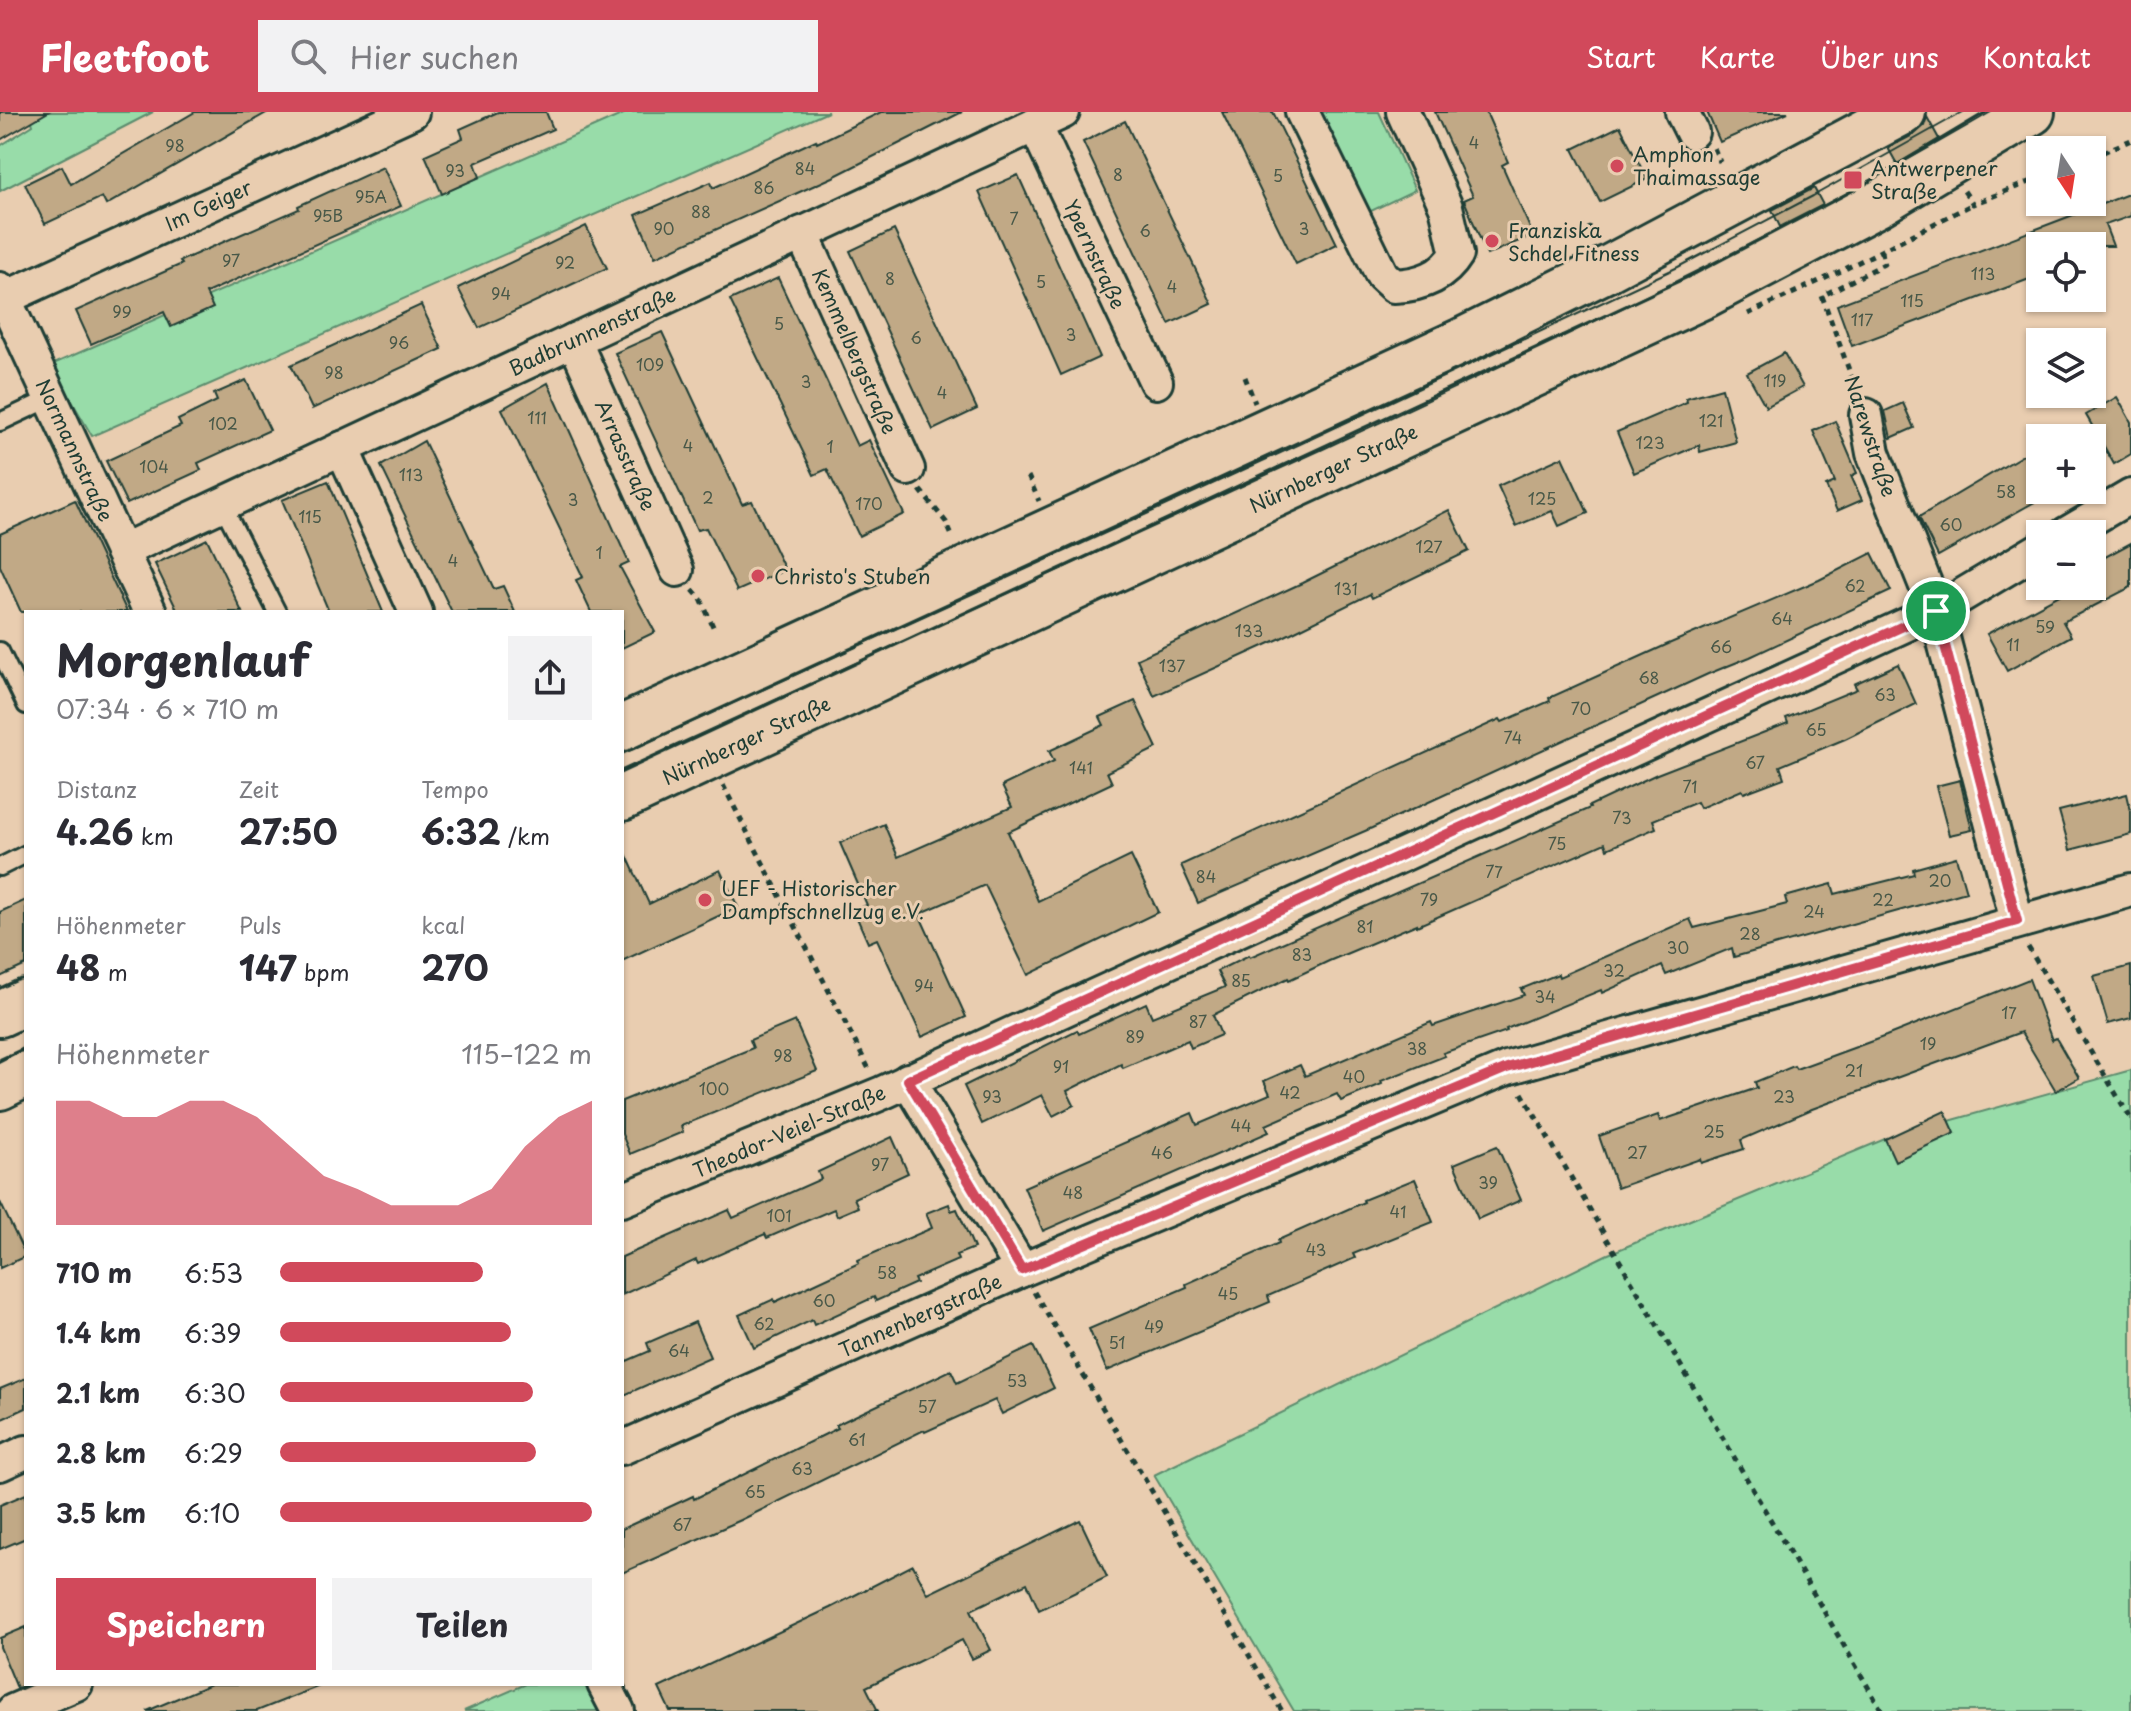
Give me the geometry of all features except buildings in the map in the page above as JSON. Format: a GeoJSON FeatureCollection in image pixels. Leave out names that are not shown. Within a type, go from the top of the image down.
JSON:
{"type":"FeatureCollection","features":[{"type":"Feature","properties":{"kind":"main road"},"geometry":{"type":"LineString","coordinates":[[624,727],[1462,341],[1609,268],[1903,112]]}},
{"type":"Feature","properties":{"kind":"main road","name":"Nürnberger Straße"},"geometry":{"type":"LineString","coordinates":[[624,797],[1705,295],[1878,204],[2032,112]]}},
{"type":"Feature","properties":{"kind":"main road"},"geometry":{"type":"LineString","coordinates":[[0,1014],[24,1003]]}},
{"type":"Feature","properties":{"kind":"main road"},"geometry":{"type":"LineString","coordinates":[[0,1087],[24,1075]]}},
{"type":"Feature","properties":{"kind":"street","name":"Im Geiger"},"geometry":{"type":"LineString","coordinates":[[2,294],[412,112]]}},
{"type":"Feature","properties":{"kind":"street"},"geometry":{"type":"LineString","coordinates":[[1302,112],[1382,275],[1394,286],[1412,286],[1436,277],[1457,254],[1446,207],[1403,112]]}},
{"type":"Feature","properties":{"kind":"street","name":"Badbrunnenstraße"},"geometry":{"type":"LineString","coordinates":[[122,551],[1049,119]]}},
{"type":"Feature","properties":{"kind":"street","name":"Ypernstraße"},"geometry":{"type":"LineString","coordinates":[[1049,119],[1156,382]]}},
{"type":"Feature","properties":{"kind":"street","name":"Kemmelbergstraße"},"geometry":{"type":"LineString","coordinates":[[802,233],[908,469]]}},
{"type":"Feature","properties":{"kind":"street","name":"Normannstraße"},"geometry":{"type":"LineString","coordinates":[[2,294],[149,610]]}},
{"type":"Feature","properties":{"kind":"street","name":"Arrasstraße"},"geometry":{"type":"LineString","coordinates":[[574,340],[677,570]]}},
{"type":"Feature","properties":{"kind":"street","name":"Narewstraße"},"geometry":{"type":"LineString","coordinates":[[1866,415],[1873,453],[1936,611],[2017,921]]}},
{"type":"Feature","properties":{"kind":"street"},"geometry":{"type":"LineString","coordinates":[[342,448],[415,610]]}},
{"type":"Feature","properties":{"kind":"street"},"geometry":{"type":"LineString","coordinates":[[2090,520],[2131,496]]}},
{"type":"Feature","properties":{"kind":"street","name":"Theodor-Veiel-Straße"},"geometry":{"type":"LineString","coordinates":[[624,1199],[895,1087],[1936,611],[2026,557]]}},
{"type":"Feature","properties":{"kind":"street","name":"Tannenbergstraße"},"geometry":{"type":"LineString","coordinates":[[624,1447],[1022,1270],[1507,1068],[2131,890]]}},
{"type":"Feature","properties":{"kind":"street"},"geometry":{"type":"LineString","coordinates":[[895,1087],[1022,1270]]}},
{"type":"Feature","properties":{"kind":"street"},"geometry":{"type":"LineString","coordinates":[[0,1464],[24,1453]]}},
{"type":"Feature","properties":{"kind":"street"},"geometry":{"type":"LineString","coordinates":[[13,1711],[71,1686]]}},
{"type":"Feature","properties":{"kind":"street"},"geometry":{"type":"LineString","coordinates":[[605,1686],[618,1711]]}},
{"type":"Feature","properties":{"kind":"lane"},"geometry":{"type":"LineString","coordinates":[[0,422],[51,398]]}},
{"type":"Feature","properties":{"kind":"lane"},"geometry":{"type":"LineString","coordinates":[[222,504],[276,610]]}},
{"type":"Feature","properties":{"kind":"lane"},"geometry":{"type":"LineString","coordinates":[[0,651],[24,701]]}},
{"type":"Feature","properties":{"kind":"lane"},"geometry":{"type":"LineString","coordinates":[[0,867],[24,855]]}},
{"type":"Feature","properties":{"kind":"path"},"geometry":{"type":"LineString","coordinates":[[2106,151],[2131,140]]}},
{"type":"Feature","properties":{"kind":"path"},"geometry":{"type":"LineString","coordinates":[[1947,164],[1973,204]]}},
{"type":"Feature","properties":{"kind":"path"},"geometry":{"type":"LineString","coordinates":[[1839,272],[1973,204],[2026,183]]}},
{"type":"Feature","properties":{"kind":"path","name":"Narewstraße"},"geometry":{"type":"LineString","coordinates":[[1866,415],[1822,296],[1884,264],[1882,250]]}},
{"type":"Feature","properties":{"kind":"path"},"geometry":{"type":"LineString","coordinates":[[908,469],[946,522],[967,570]]}},
{"type":"Feature","properties":{"kind":"path"},"geometry":{"type":"LineString","coordinates":[[677,570],[701,599],[715,631]]}},
{"type":"Feature","properties":{"kind":"path"},"geometry":{"type":"LineString","coordinates":[[709,757],[895,1087]]}},
{"type":"Feature","properties":{"kind":"path"},"geometry":{"type":"LineString","coordinates":[[2017,921],[2026,944],[2131,1119]]}},
{"type":"Feature","properties":{"kind":"path"},"geometry":{"type":"LineString","coordinates":[[1507,1068],[1882,1711]]}},
{"type":"Feature","properties":{"kind":"path"},"geometry":{"type":"LineString","coordinates":[[1022,1270],[1282,1711]]}},
{"type":"Feature","properties":{"kind":"green space"},"geometry":{"type":"Polygon","coordinates":[[[29,112],[153,112],[0,191],[0,146],[33,125],[29,112]]]}},
{"type":"Feature","properties":{"kind":"green space"},"geometry":{"type":"Polygon","coordinates":[[[628,112],[828,112],[92,436],[51,365],[628,112]]]}},
{"type":"Feature","properties":{"kind":"green space"},"geometry":{"type":"Polygon","coordinates":[[[1321,112],[1379,112],[1415,190],[1367,213],[1321,112]]]}},
{"type":"Feature","properties":{"kind":"green space"},"geometry":{"type":"Polygon","coordinates":[[[2131,1070],[2131,1711],[1294,1711],[1154,1475],[1606,1255],[1885,1139],[2131,1070]]]}},
{"type":"Feature","properties":{"kind":"green space"},"geometry":{"type":"Polygon","coordinates":[[[521,1686],[592,1686],[605,1711],[464,1711],[521,1686]]]}},
{"type":"Feature","properties":{"kind":"tram line"},"geometry":{"type":"LineString","coordinates":[[624,753],[1300,444],[1678,267],[1963,112]]}},
{"type":"Feature","properties":{"kind":"tram line"},"geometry":{"type":"LineString","coordinates":[[624,769],[1577,330],[1745,247],[1991,112]]}},
{"type":"Feature","properties":{"kind":"tram line"},"geometry":{"type":"LineString","coordinates":[[0,1059],[24,1048]]}},
{"type":"Feature","properties":{"kind":"place","name":"Amphon Thaimassage"},"geometry":{"type":"Point","coordinates":[1617,166]}},
{"type":"Feature","properties":{"kind":"place","name":"Antwerpener Straße"},"geometry":{"type":"Point","coordinates":[1853,180]}},
{"type":"Feature","properties":{"kind":"place","name":"Franziska Schdel Fitness"},"geometry":{"type":"Point","coordinates":[1492,241]}},
{"type":"Feature","properties":{"kind":"place","name":"Christo's Stuben"},"geometry":{"type":"Point","coordinates":[758,576]}},
{"type":"Feature","properties":{"kind":"place","name":"UEF - Historischer Dampfschnellzug e.V."},"geometry":{"type":"Point","coordinates":[705,900]}},
{"type":"Feature","properties":{"kind":"route"},"geometry":{"type":"LineString","coordinates":[[1936,611],[2017,921],[1507,1068],[1022,1270],[908,1080],[1525,799],[1936,611]]}}]}
